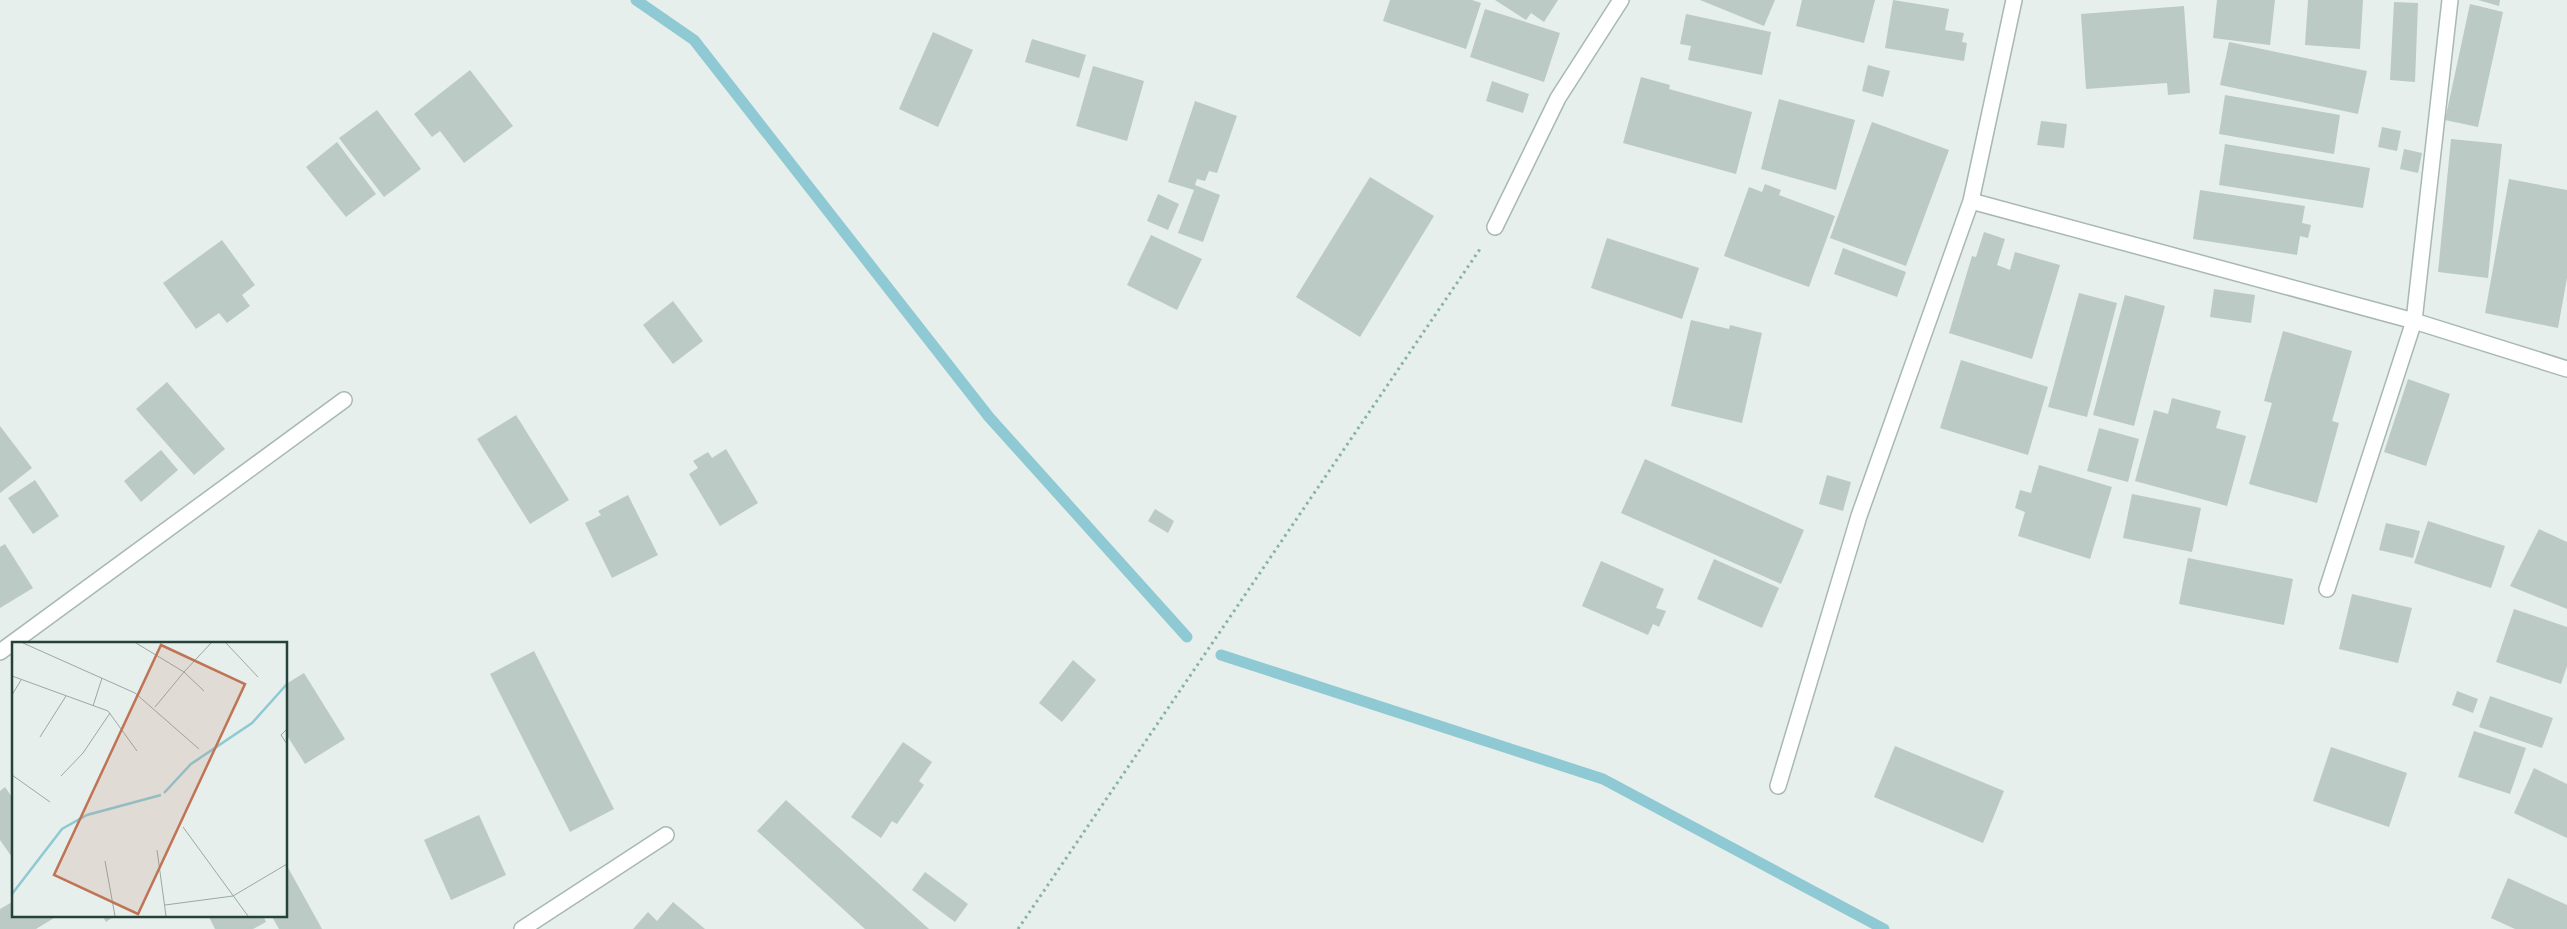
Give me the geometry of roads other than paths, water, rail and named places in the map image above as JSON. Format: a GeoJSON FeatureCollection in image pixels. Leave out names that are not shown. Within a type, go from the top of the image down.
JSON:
{"type":"FeatureCollection","features":[{"type":"Feature","properties":{"kind":"street"},"geometry":{"type":"LineString","coordinates":[[1495,227],[1558,98],[1621,0]]}},
{"type":"Feature","properties":{"kind":"street"},"geometry":{"type":"LineString","coordinates":[[1778,786],[1859,516],[1971,201],[2014,0]]}},
{"type":"Feature","properties":{"kind":"street"},"geometry":{"type":"LineString","coordinates":[[2327,589],[2414,321],[2450,0]]}},
{"type":"Feature","properties":{"kind":"street"},"geometry":{"type":"LineString","coordinates":[[1971,201],[2414,321],[2567,369]]}},
{"type":"Feature","properties":{"kind":"street"},"geometry":{"type":"LineString","coordinates":[[14,642],[344,400]]}},
{"type":"Feature","properties":{"kind":"street"},"geometry":{"type":"LineString","coordinates":[[0,652],[12,643]]}},
{"type":"Feature","properties":{"kind":"street"},"geometry":{"type":"LineString","coordinates":[[522,929],[666,835]]}},
{"type":"Feature","properties":{"kind":"waterway"},"geometry":{"type":"LineString","coordinates":[[636,0],[694,40],[989,417],[1187,637]]}},
{"type":"Feature","properties":{"kind":"waterway"},"geometry":{"type":"LineString","coordinates":[[1221,655],[1603,779],[1884,929]]}}]}
